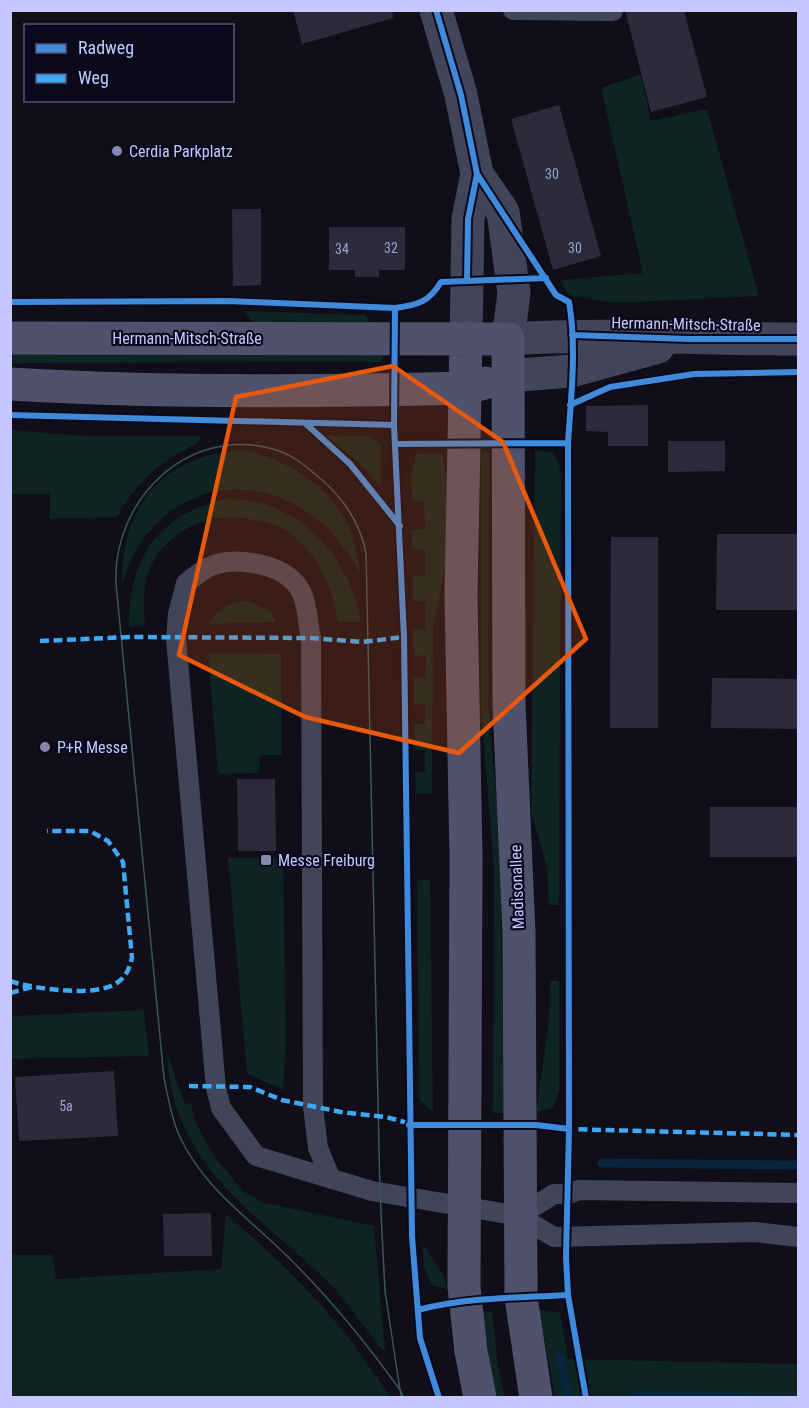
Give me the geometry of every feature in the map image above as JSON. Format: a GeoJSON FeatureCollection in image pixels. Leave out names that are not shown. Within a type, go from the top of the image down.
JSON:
{"type":"FeatureCollection","features":[{"type":"Feature","properties":{"kind":"main road","name":"Hermann-Mitsch-Straße"},"geometry":{"type":"LineString","coordinates":[[10,338],[508,339]]}},
{"type":"Feature","properties":{"kind":"main road"},"geometry":{"type":"LineString","coordinates":[[466,338],[461,596],[466,857],[463,1125],[465,1299],[480,1398]]}},
{"type":"Feature","properties":{"kind":"main road","name":"Madisonallee"},"geometry":{"type":"LineString","coordinates":[[508,339],[509,704],[519,933],[519,1216],[522,1310],[536,1398]]}},
{"type":"Feature","properties":{"kind":"main road"},"geometry":{"type":"LineString","coordinates":[[10,384],[113,389],[325,392],[465,388],[507,376]]}},
{"type":"Feature","properties":{"kind":"street"},"geometry":{"type":"LineString","coordinates":[[436,10],[461,95],[477,174],[468,219],[466,338]]}},
{"type":"Feature","properties":{"kind":"street"},"geometry":{"type":"LineString","coordinates":[[477,174],[503,212],[514,292],[508,339]]}},
{"type":"Feature","properties":{"kind":"street","name":"Hermann-Mitsch-Straße"},"geometry":{"type":"LineString","coordinates":[[508,339],[572,335],[688,339],[798,339]]}},
{"type":"Feature","properties":{"kind":"street","name":"Hermann-Mitsch-Straße"},"geometry":{"type":"LineString","coordinates":[[507,376],[572,371],[688,339]]}},
{"type":"Feature","properties":{"kind":"lane"},"geometry":{"type":"LineString","coordinates":[[513,10],[613,11]]}},
{"type":"Feature","properties":{"kind":"lane"},"geometry":{"type":"LineString","coordinates":[[331,1179],[318,1148],[313,1106],[310,638],[304,601],[296,584],[273,567],[245,562],[213,565],[186,583],[178,614],[176,639],[216,1088],[221,1108],[256,1156],[331,1179],[372,1191],[519,1216],[554,1237],[755,1232],[798,1237]]}},
{"type":"Feature","properties":{"kind":"lane"},"geometry":{"type":"LineString","coordinates":[[519,1216],[554,1194],[568,1194],[579,1190],[798,1193]]}},
{"type":"Feature","properties":{"kind":"highlighted area"},"geometry":{"type":"Polygon","coordinates":[[[393,366],[503,442],[586,639],[459,753],[305,717],[179,655],[236,397],[393,366]]]}},
{"type":"Feature","properties":{"kind":"green space"},"geometry":{"type":"Polygon","coordinates":[[[641,74],[651,121],[707,109],[759,296],[615,303],[569,295],[560,280],[643,273],[601,88],[641,74]]]}},
{"type":"Feature","properties":{"kind":"green space"},"geometry":{"type":"Polygon","coordinates":[[[245,311],[366,315],[369,322],[252,322],[245,311]]]}},
{"type":"Feature","properties":{"kind":"green space"},"geometry":{"type":"Polygon","coordinates":[[[382,352],[383,362],[11,363],[10,353],[382,352]]]}},
{"type":"Feature","properties":{"kind":"green space"},"geometry":{"type":"Polygon","coordinates":[[[10,430],[87,436],[201,436],[198,443],[151,473],[133,493],[117,517],[50,519],[50,494],[11,494],[10,430]]]}},
{"type":"Feature","properties":{"kind":"green space"},"geometry":{"type":"Polygon","coordinates":[[[324,435],[370,436],[381,445],[381,487],[356,460],[324,435]]]}},
{"type":"Feature","properties":{"kind":"green space"},"geometry":{"type":"Polygon","coordinates":[[[242,450],[290,467],[319,487],[332,500],[350,529],[361,574],[336,538],[318,520],[289,502],[259,492],[229,490],[201,496],[175,509],[152,528],[134,554],[122,586],[123,558],[129,532],[138,510],[151,491],[168,475],[189,463],[214,454],[242,450]]]}},
{"type":"Feature","properties":{"kind":"green space"},"geometry":{"type":"Polygon","coordinates":[[[535,451],[552,452],[555,455],[561,479],[559,905],[549,905],[547,867],[531,812],[535,451]]]}},
{"type":"Feature","properties":{"kind":"green space"},"geometry":{"type":"Polygon","coordinates":[[[489,452],[488,705],[500,837],[504,1113],[493,1113],[494,870],[481,706],[481,453],[489,452]]]}},
{"type":"Feature","properties":{"kind":"green space"},"geometry":{"type":"Polygon","coordinates":[[[442,453],[447,478],[445,568],[433,629],[432,794],[416,794],[415,772],[425,772],[425,750],[415,750],[414,725],[425,724],[425,704],[414,704],[414,677],[425,678],[426,656],[414,655],[413,629],[425,629],[425,602],[413,601],[413,576],[425,575],[425,550],[412,549],[412,530],[425,528],[424,501],[412,502],[411,476],[416,454],[442,453]]]}},
{"type":"Feature","properties":{"kind":"green space"},"geometry":{"type":"Polygon","coordinates":[[[228,499],[253,502],[277,509],[298,521],[317,536],[333,554],[345,575],[355,598],[361,622],[338,622],[323,574],[310,553],[292,535],[272,524],[233,517],[201,523],[186,529],[161,550],[146,581],[145,626],[129,627],[134,580],[152,542],[166,527],[183,515],[204,505],[228,499]]]}},
{"type":"Feature","properties":{"kind":"green space"},"geometry":{"type":"Polygon","coordinates":[[[249,601],[270,611],[277,622],[208,624],[225,607],[249,601]]]}},
{"type":"Feature","properties":{"kind":"green space"},"geometry":{"type":"Polygon","coordinates":[[[208,653],[281,654],[282,755],[260,755],[259,773],[218,774],[208,653]]]}},
{"type":"Feature","properties":{"kind":"green space"},"geometry":{"type":"Polygon","coordinates":[[[228,858],[283,858],[286,1044],[283,1090],[247,1073],[228,858]]]}},
{"type":"Feature","properties":{"kind":"green space"},"geometry":{"type":"Polygon","coordinates":[[[417,880],[430,880],[433,1112],[420,1100],[419,1093],[417,880]]]}},
{"type":"Feature","properties":{"kind":"green space"},"geometry":{"type":"Polygon","coordinates":[[[550,981],[559,981],[559,1091],[553,1108],[536,1112],[549,1021],[550,981]]]}},
{"type":"Feature","properties":{"kind":"green space"},"geometry":{"type":"Polygon","coordinates":[[[144,1010],[149,1056],[11,1059],[11,1016],[144,1010]]]}},
{"type":"Feature","properties":{"kind":"green space"},"geometry":{"type":"Polygon","coordinates":[[[167,1052],[185,1104],[191,1103],[196,1123],[214,1156],[243,1191],[261,1202],[374,1226],[385,1353],[324,1278],[244,1206],[199,1154],[183,1124],[172,1091],[167,1052]]]}},
{"type":"Feature","properties":{"kind":"green space"},"geometry":{"type":"Polygon","coordinates":[[[226,1214],[319,1302],[351,1341],[389,1397],[11,1397],[11,1255],[52,1255],[56,1279],[221,1269],[226,1214]]]}},
{"type":"Feature","properties":{"kind":"green space"},"geometry":{"type":"Polygon","coordinates":[[[423,1244],[444,1276],[447,1289],[431,1285],[424,1267],[423,1244]]]}},
{"type":"Feature","properties":{"kind":"green space"},"geometry":{"type":"Polygon","coordinates":[[[539,1310],[560,1312],[568,1359],[798,1364],[798,1397],[555,1397],[539,1310]]]}},
{"type":"Feature","properties":{"kind":"green space"},"geometry":{"type":"Polygon","coordinates":[[[492,1311],[498,1366],[505,1397],[495,1397],[482,1312],[492,1311]]]}},
{"type":"Feature","properties":{"kind":"water"},"geometry":{"type":"Polygon","coordinates":[[[633,1390],[798,1394],[798,1397],[633,1398],[633,1390]]]}},
{"type":"Feature","properties":{"kind":"building"},"geometry":{"type":"Polygon","coordinates":[[[293,10],[392,10],[393,18],[302,44],[293,10]]]}},
{"type":"Feature","properties":{"kind":"building"},"geometry":{"type":"Polygon","coordinates":[[[625,10],[684,10],[707,97],[651,112],[625,10]]]}},
{"type":"Feature","properties":{"kind":"building"},"geometry":{"type":"Polygon","coordinates":[[[559,105],[601,256],[553,270],[511,119],[559,105]]]}},
{"type":"Feature","properties":{"kind":"building"},"geometry":{"type":"Polygon","coordinates":[[[232,209],[261,209],[261,285],[233,286],[232,209]]]}},
{"type":"Feature","properties":{"kind":"building"},"geometry":{"type":"Polygon","coordinates":[[[329,227],[405,227],[405,270],[379,270],[379,277],[355,277],[355,270],[329,270],[329,227]]]}},
{"type":"Feature","properties":{"kind":"building"},"geometry":{"type":"Polygon","coordinates":[[[648,405],[648,446],[608,446],[608,432],[586,431],[586,406],[648,405]]]}},
{"type":"Feature","properties":{"kind":"building"},"geometry":{"type":"Polygon","coordinates":[[[668,441],[725,441],[725,471],[668,472],[668,441]]]}},
{"type":"Feature","properties":{"kind":"building"},"geometry":{"type":"Polygon","coordinates":[[[717,534],[798,534],[798,610],[716,610],[717,534]]]}},
{"type":"Feature","properties":{"kind":"building"},"geometry":{"type":"Polygon","coordinates":[[[611,537],[658,537],[658,728],[610,728],[611,537]]]}},
{"type":"Feature","properties":{"kind":"building"},"geometry":{"type":"Polygon","coordinates":[[[712,678],[798,679],[798,729],[711,728],[712,678]]]}},
{"type":"Feature","properties":{"kind":"building"},"geometry":{"type":"Polygon","coordinates":[[[237,779],[275,779],[276,851],[238,851],[237,779]]]}},
{"type":"Feature","properties":{"kind":"building"},"geometry":{"type":"Polygon","coordinates":[[[710,807],[798,807],[798,857],[710,857],[710,807]]]}},
{"type":"Feature","properties":{"kind":"building"},"geometry":{"type":"Polygon","coordinates":[[[114,1071],[118,1136],[19,1141],[15,1077],[114,1071]]]}},
{"type":"Feature","properties":{"kind":"building"},"geometry":{"type":"Polygon","coordinates":[[[211,1213],[212,1256],[164,1256],[163,1214],[211,1213]]]}},
{"type":"Feature","properties":{"kind":"waterway"},"geometry":{"type":"LineString","coordinates":[[602,1163],[798,1165]]}},
{"type":"Feature","properties":{"kind":"waterway"},"geometry":{"type":"LineString","coordinates":[[560,1357],[568,1398]]}},
{"type":"Feature","properties":{"kind":"tram line"},"geometry":{"type":"LineString","coordinates":[[402,1398],[400,1390],[385,1291],[380,1193],[366,553],[356,522],[344,504],[311,470],[287,454],[273,449],[241,445],[212,448],[184,459],[161,476],[141,498],[127,525],[118,553],[116,584],[164,1078],[179,1135],[200,1170],[226,1199],[301,1270],[346,1319],[400,1390],[404,1398]]}},
{"type":"Feature","properties":{"kind":"marked path"},"geometry":{"type":"LineString","coordinates":[[40,641],[130,637],[311,638],[362,642],[404,637]]}},
{"type":"Feature","properties":{"kind":"marked path"},"geometry":{"type":"LineString","coordinates":[[10,981],[34,987],[64,990],[105,988],[122,979],[132,958],[123,862],[108,841],[90,831],[47,831]]}},
{"type":"Feature","properties":{"kind":"marked path"},"geometry":{"type":"LineString","coordinates":[[10,993],[32,987]]}},
{"type":"Feature","properties":{"kind":"marked path"},"geometry":{"type":"LineString","coordinates":[[189,1086],[250,1087],[282,1100],[341,1112],[386,1117],[415,1125]]}},
{"type":"Feature","properties":{"kind":"marked path"},"geometry":{"type":"LineString","coordinates":[[565,1129],[798,1135]]}},
{"type":"Feature","properties":{"kind":"cycle path"},"geometry":{"type":"LineString","coordinates":[[436,10],[461,95],[477,174],[468,219],[467,281]]}},
{"type":"Feature","properties":{"kind":"cycle path"},"geometry":{"type":"LineString","coordinates":[[477,174],[556,295],[569,302],[573,337],[568,443],[569,1129],[566,1257],[568,1295],[586,1398]]}},
{"type":"Feature","properties":{"kind":"cycle path"},"geometry":{"type":"LineString","coordinates":[[10,302],[228,301],[395,308],[422,301],[432,294],[441,282],[546,278]]}},
{"type":"Feature","properties":{"kind":"cycle path"},"geometry":{"type":"LineString","coordinates":[[395,308],[394,425],[404,637],[412,1236],[420,1338],[439,1398]]}},
{"type":"Feature","properties":{"kind":"cycle path"},"geometry":{"type":"LineString","coordinates":[[572,335],[688,339],[798,339]]}},
{"type":"Feature","properties":{"kind":"cycle path"},"geometry":{"type":"LineString","coordinates":[[570,405],[610,387],[694,374],[798,372]]}},
{"type":"Feature","properties":{"kind":"cycle path"},"geometry":{"type":"LineString","coordinates":[[10,415],[394,425]]}},
{"type":"Feature","properties":{"kind":"cycle path"},"geometry":{"type":"LineString","coordinates":[[305,423],[350,464],[400,526]]}},
{"type":"Feature","properties":{"kind":"cycle path"},"geometry":{"type":"LineString","coordinates":[[395,444],[568,443]]}},
{"type":"Feature","properties":{"kind":"cycle path"},"geometry":{"type":"LineString","coordinates":[[409,1125],[536,1125],[569,1129]]}},
{"type":"Feature","properties":{"kind":"cycle path"},"geometry":{"type":"LineString","coordinates":[[418,1310],[474,1300],[568,1295]]}},
{"type":"Feature","properties":{"kind":"place","name":"Cerdia Parkplatz"},"geometry":{"type":"Point","coordinates":[117,151]}},
{"type":"Feature","properties":{"kind":"place","name":"P+R Messe"},"geometry":{"type":"Point","coordinates":[45,747]}},
{"type":"Feature","properties":{"kind":"place","name":"Messe Freiburg"},"geometry":{"type":"Point","coordinates":[266,860]}}]}
